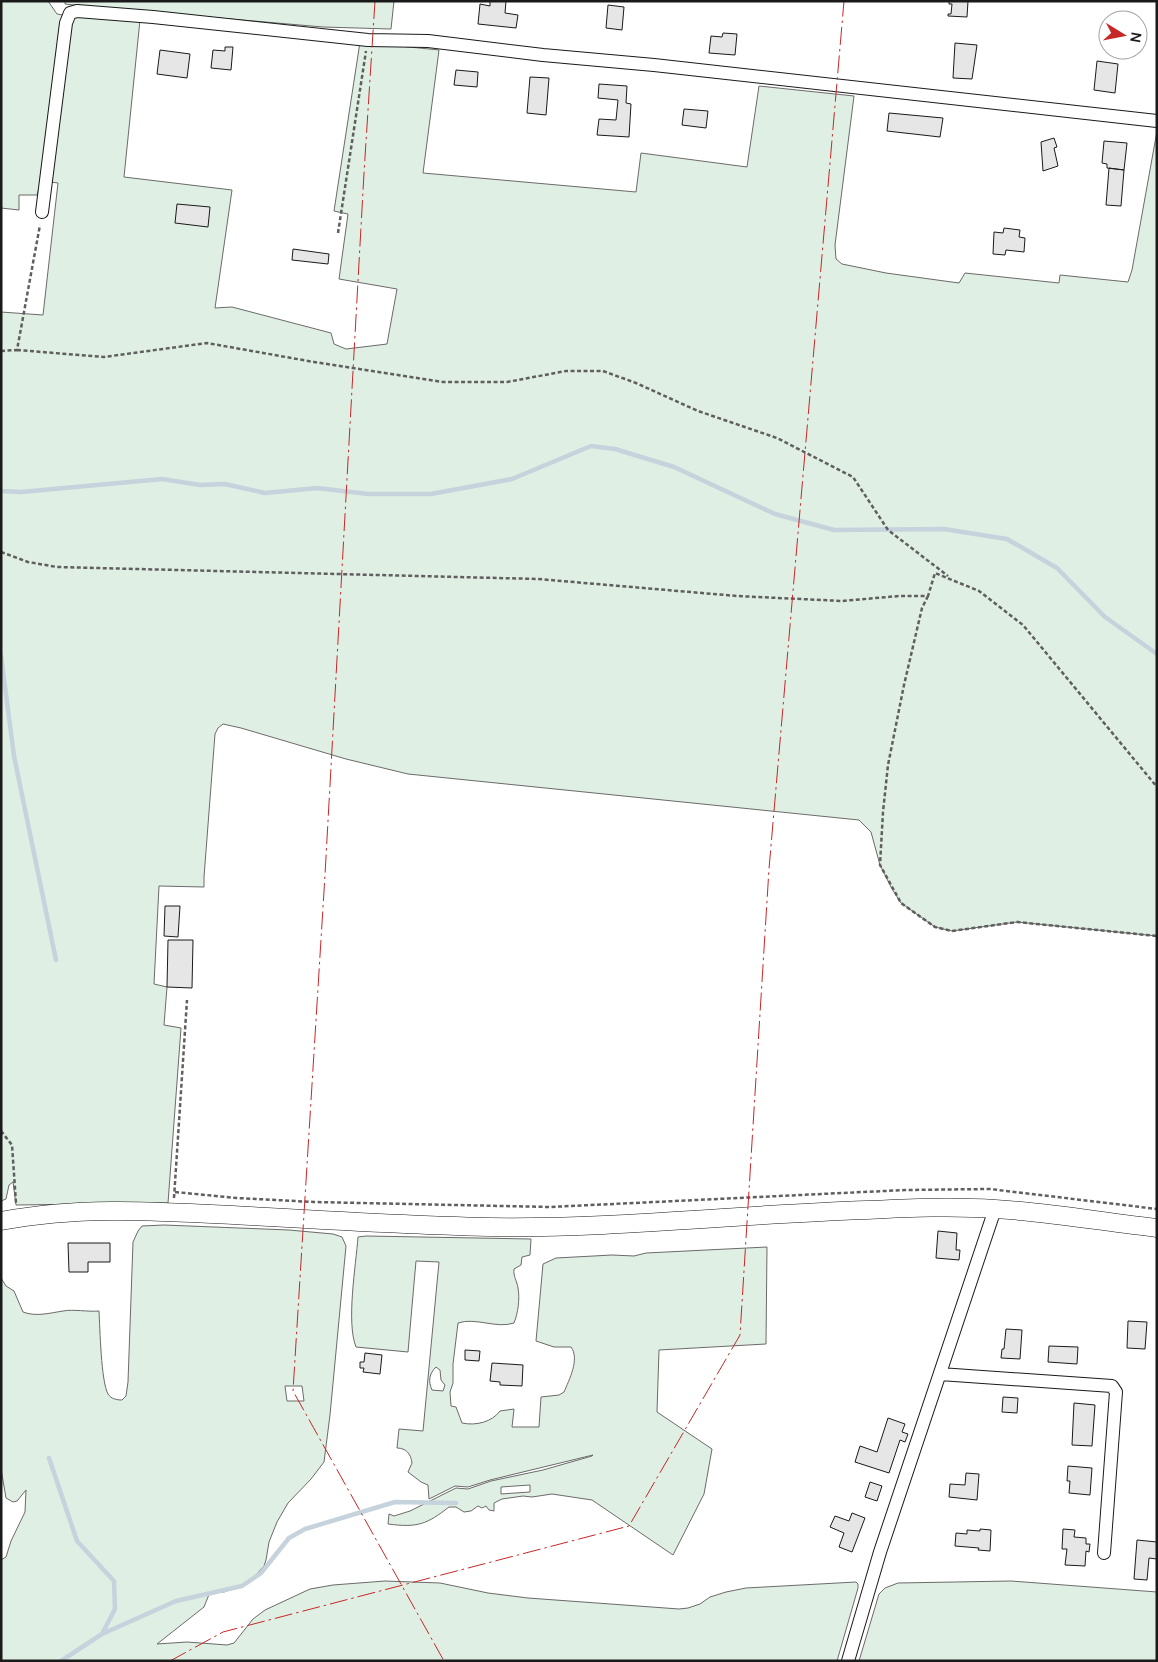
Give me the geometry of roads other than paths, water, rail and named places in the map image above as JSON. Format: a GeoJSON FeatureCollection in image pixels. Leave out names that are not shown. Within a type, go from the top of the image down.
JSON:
{"type":"FeatureCollection","features":[{"type":"Feature","properties":{"kind":"main road"},"geometry":{"type":"LineString","coordinates":[[10,1220],[69,1211],[174,1212],[491,1227],[588,1226],[813,1212],[899,1209],[995,1209],[1157,1228]]}},
{"type":"Feature","properties":{"kind":"street"},"geometry":{"type":"LineString","coordinates":[[42,212],[66,23],[70,13],[77,11],[144,16],[368,40],[428,41],[1157,121]]}},
{"type":"Feature","properties":{"kind":"street"},"geometry":{"type":"LineString","coordinates":[[848,1661],[880,1552],[995,1209]]}},
{"type":"Feature","properties":{"kind":"street"},"geometry":{"type":"LineString","coordinates":[[940,1374],[1112,1386],[1116,1392],[1104,1553]]}},
{"type":"Feature","properties":{"kind":"waterway"},"geometry":{"type":"LineString","coordinates":[[1,491],[21,492],[162,479],[200,485],[225,484],[265,493],[317,488],[368,494],[431,494],[512,479],[591,446],[615,449],[674,467],[775,514],[834,530],[944,529],[1007,539],[1057,568],[1105,617],[1157,654]]}},
{"type":"Feature","properties":{"kind":"waterway"},"geometry":{"type":"LineString","coordinates":[[1,656],[14,756],[56,960]]}},
{"type":"Feature","properties":{"kind":"waterway"},"geometry":{"type":"LineString","coordinates":[[49,1458],[77,1541],[114,1581],[115,1609],[102,1634]]}},
{"type":"Feature","properties":{"kind":"waterway"},"geometry":{"type":"LineString","coordinates":[[61,1661],[102,1634],[176,1601],[242,1586],[261,1573],[289,1538],[305,1529],[395,1502],[456,1503]]}}]}
